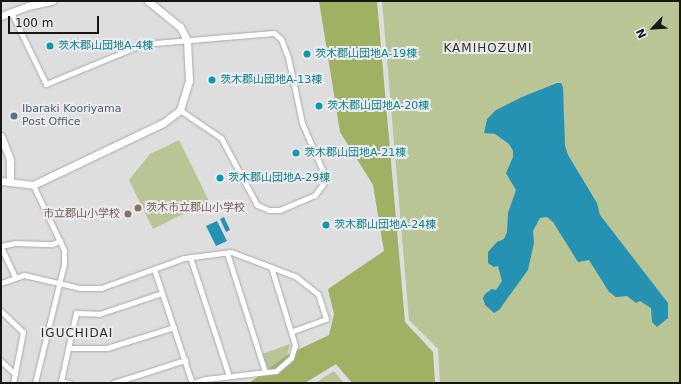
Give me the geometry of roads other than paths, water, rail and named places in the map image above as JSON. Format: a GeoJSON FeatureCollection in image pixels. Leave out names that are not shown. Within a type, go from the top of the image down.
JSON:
{"type":"FeatureCollection","features":[{"type":"Feature","properties":{"kind":"street"},"geometry":{"type":"LineString","coordinates":[[1,16],[52,1]]}},
{"type":"Feature","properties":{"kind":"street"},"geometry":{"type":"LineString","coordinates":[[1,182],[33,185],[163,123],[180,110],[189,80],[187,40],[180,27],[157,4],[148,1]]}},
{"type":"Feature","properties":{"kind":"street"},"geometry":{"type":"LineString","coordinates":[[11,12],[46,84],[72,75],[130,48],[187,40],[268,32],[274,33],[281,39],[288,56],[302,123],[325,176],[323,184],[316,195],[280,210],[269,210],[257,205],[221,138],[180,110]]}},
{"type":"Feature","properties":{"kind":"street"},"geometry":{"type":"LineString","coordinates":[[1,136],[10,160],[10,182]]}},
{"type":"Feature","properties":{"kind":"street"},"geometry":{"type":"LineString","coordinates":[[33,185],[64,250],[60,283],[35,383]]}},
{"type":"Feature","properties":{"kind":"street"},"geometry":{"type":"LineString","coordinates":[[15,277],[1,246],[15,243],[52,244],[60,241]]}},
{"type":"Feature","properties":{"kind":"street"},"geometry":{"type":"LineString","coordinates":[[1,283],[15,277],[24,276],[80,288],[101,288],[190,257],[227,253],[295,276],[318,294],[326,320],[291,332]]}},
{"type":"Feature","properties":{"kind":"street"},"geometry":{"type":"LineString","coordinates":[[227,253],[265,372]]}},
{"type":"Feature","properties":{"kind":"street"},"geometry":{"type":"LineString","coordinates":[[190,257],[229,376]]}},
{"type":"Feature","properties":{"kind":"street"},"geometry":{"type":"LineString","coordinates":[[154,269],[192,383],[205,379],[276,371],[291,358],[295,346],[270,267]]}},
{"type":"Feature","properties":{"kind":"street"},"geometry":{"type":"LineString","coordinates":[[69,383],[61,381],[76,313],[99,314],[162,293]]}},
{"type":"Feature","properties":{"kind":"street"},"geometry":{"type":"LineString","coordinates":[[1,311],[22,332],[13,383]]}},
{"type":"Feature","properties":{"kind":"street"},"geometry":{"type":"LineString","coordinates":[[69,348],[107,348],[174,327]]}},
{"type":"Feature","properties":{"kind":"street"},"geometry":{"type":"LineString","coordinates":[[113,383],[185,360]]}},
{"type":"Feature","properties":{"kind":"street"},"geometry":{"type":"LineString","coordinates":[[1,361],[15,374]]}},
{"type":"Feature","properties":{"kind":"water"},"geometry":{"type":"Polygon","coordinates":[[[557,83],[561,83],[563,87],[565,146],[568,155],[597,203],[600,215],[668,303],[668,318],[657,327],[652,322],[651,308],[640,301],[636,303],[627,296],[616,297],[609,292],[589,260],[578,262],[553,222],[547,217],[540,218],[533,231],[534,243],[528,270],[499,310],[494,313],[485,305],[483,298],[485,294],[492,289],[496,290],[502,281],[498,266],[494,267],[488,263],[488,252],[497,242],[504,239],[507,232],[508,213],[516,190],[506,173],[513,157],[513,151],[509,144],[495,134],[484,133],[487,119],[496,110],[522,97],[557,83]]]}},
{"type":"Feature","properties":{"kind":"water"},"geometry":{"type":"Polygon","coordinates":[[[224,217],[230,230],[226,232],[220,219],[224,217]]]}},
{"type":"Feature","properties":{"kind":"water"},"geometry":{"type":"Polygon","coordinates":[[[217,221],[227,241],[216,246],[206,226],[217,221]]]}},
{"type":"Feature","properties":{"kind":"place","name":"茨木郡山団地A-4棟"},"geometry":{"type":"Point","coordinates":[50,46]}},
{"type":"Feature","properties":{"kind":"place","name":"茨木郡山団地A-19棟"},"geometry":{"type":"Point","coordinates":[307,54]}},
{"type":"Feature","properties":{"kind":"place","name":"茨木郡山団地A-13棟"},"geometry":{"type":"Point","coordinates":[212,80]}},
{"type":"Feature","properties":{"kind":"place","name":"茨木郡山団地A-20棟"},"geometry":{"type":"Point","coordinates":[319,106]}},
{"type":"Feature","properties":{"kind":"place","name":"Ibaraki Kooriyama Post Office"},"geometry":{"type":"Point","coordinates":[14,116]}},
{"type":"Feature","properties":{"kind":"place","name":"茨木郡山団地A-21棟"},"geometry":{"type":"Point","coordinates":[296,153]}},
{"type":"Feature","properties":{"kind":"place","name":"茨木郡山団地A-29棟"},"geometry":{"type":"Point","coordinates":[220,178]}},
{"type":"Feature","properties":{"kind":"place","name":"茨木市立郡山小学校"},"geometry":{"type":"Point","coordinates":[138,208]}},
{"type":"Feature","properties":{"kind":"place","name":"市立郡山小学校"},"geometry":{"type":"Point","coordinates":[128,214]}},
{"type":"Feature","properties":{"kind":"place","name":"茨木郡山団地A-24棟"},"geometry":{"type":"Point","coordinates":[326,225]}},
{"type":"Feature","properties":{"kind":"district","name":"KAMIHOZUMI"},"geometry":{"type":"Point","coordinates":[488,49]}},
{"type":"Feature","properties":{"kind":"district","name":"IGUCHIDAI"},"geometry":{"type":"Point","coordinates":[77,334]}}]}
